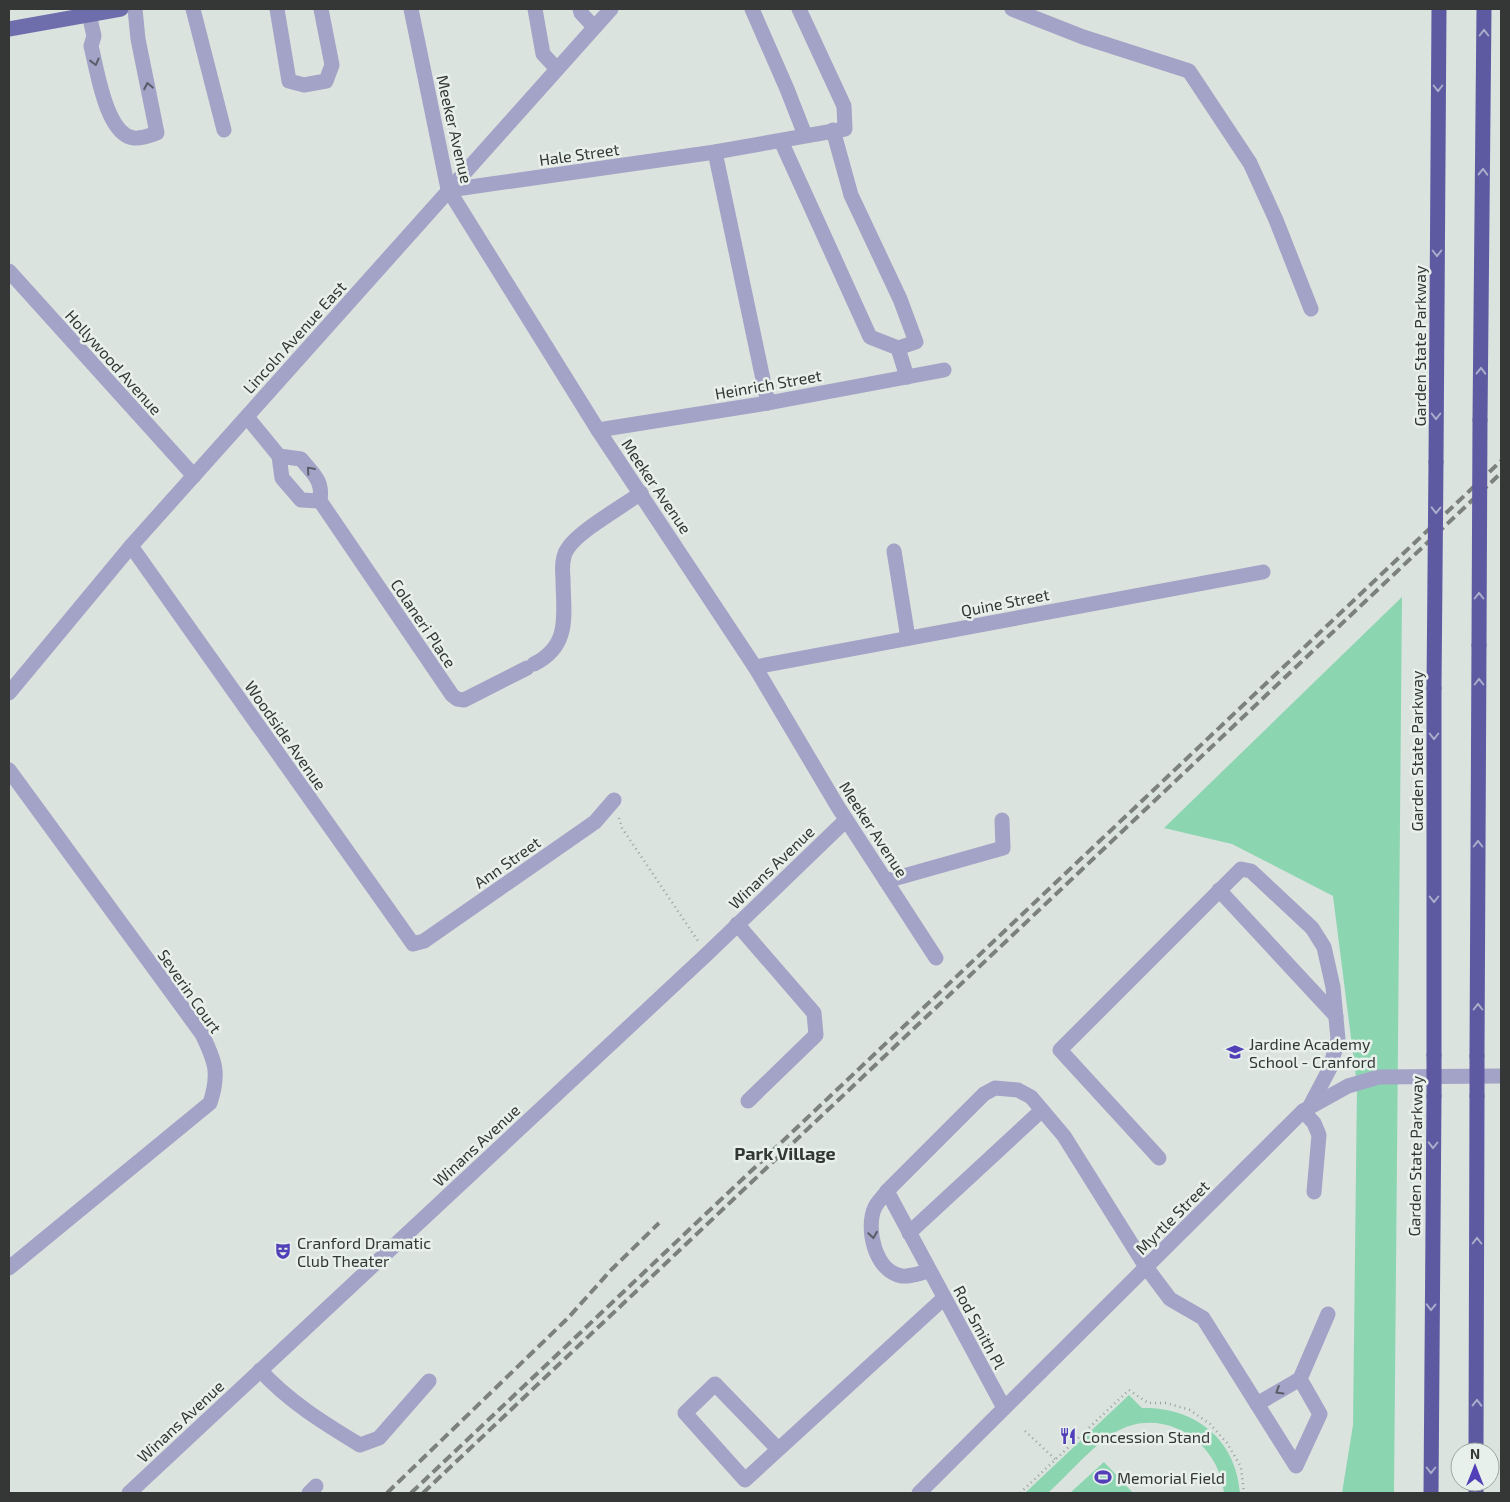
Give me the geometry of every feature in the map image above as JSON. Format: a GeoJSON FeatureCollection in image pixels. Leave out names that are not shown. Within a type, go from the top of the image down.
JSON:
{"type":"FeatureCollection","features":[{"type":"Feature","properties":{"kind":"highway","name":"Garden State Parkway"},"geometry":{"type":"LineString","coordinates":[[1431,1493],[1439,9]]}},
{"type":"Feature","properties":{"kind":"highway"},"geometry":{"type":"LineString","coordinates":[[1476,1442],[1480,420],[1484,9]]}},
{"type":"Feature","properties":{"kind":"main road"},"geometry":{"type":"LineString","coordinates":[[9,29],[121,9]]}},
{"type":"Feature","properties":{"kind":"street"},"geometry":{"type":"LineString","coordinates":[[90,14],[94,36],[91,46],[111,118],[119,130],[134,138],[157,133],[138,39],[135,9]]}},
{"type":"Feature","properties":{"kind":"street"},"geometry":{"type":"LineString","coordinates":[[193,9],[224,130]]}},
{"type":"Feature","properties":{"kind":"street"},"geometry":{"type":"LineString","coordinates":[[278,9],[289,81],[304,84],[326,81],[332,65],[321,9]]}},
{"type":"Feature","properties":{"kind":"street","name":"Meeker Avenue"},"geometry":{"type":"LineString","coordinates":[[411,9],[449,190],[598,430],[755,666],[846,820],[936,958]]}},
{"type":"Feature","properties":{"kind":"street"},"geometry":{"type":"LineString","coordinates":[[534,9],[543,54],[557,69]]}},
{"type":"Feature","properties":{"kind":"street"},"geometry":{"type":"LineString","coordinates":[[580,9],[581,13],[594,28]]}},
{"type":"Feature","properties":{"kind":"street","name":"Lincoln Avenue East"},"geometry":{"type":"LineString","coordinates":[[9,693],[131,546],[611,9]]}},
{"type":"Feature","properties":{"kind":"street"},"geometry":{"type":"LineString","coordinates":[[752,9],[805,135]]}},
{"type":"Feature","properties":{"kind":"street"},"geometry":{"type":"LineString","coordinates":[[780,141],[870,337],[898,348],[916,342],[900,299],[851,195],[839,129],[844,106],[799,9]]}},
{"type":"Feature","properties":{"kind":"street"},"geometry":{"type":"LineString","coordinates":[[1012,9],[1084,38],[1189,71],[1250,163],[1276,220],[1311,309]]}},
{"type":"Feature","properties":{"kind":"street","name":"Hale Street"},"geometry":{"type":"LineString","coordinates":[[449,190],[715,152],[839,129]]}},
{"type":"Feature","properties":{"kind":"street"},"geometry":{"type":"LineString","coordinates":[[715,152],[768,403]]}},
{"type":"Feature","properties":{"kind":"street","name":"Hollywood Avenue"},"geometry":{"type":"LineString","coordinates":[[9,271],[194,476]]}},
{"type":"Feature","properties":{"kind":"street"},"geometry":{"type":"LineString","coordinates":[[898,348],[907,377]]}},
{"type":"Feature","properties":{"kind":"street","name":"Heinrich Street"},"geometry":{"type":"LineString","coordinates":[[598,430],[768,403],[944,370]]}},
{"type":"Feature","properties":{"kind":"street"},"geometry":{"type":"LineString","coordinates":[[247,417],[279,456],[282,478],[301,500],[320,501]]}},
{"type":"Feature","properties":{"kind":"street","name":"Colaneri Place"},"geometry":{"type":"LineString","coordinates":[[279,456],[301,459],[320,482],[322,489],[320,501],[457,700],[464,700],[546,658],[557,646],[564,630],[562,565],[567,549],[576,539],[641,493]]}},
{"type":"Feature","properties":{"kind":"street","name":"Woodside Avenue"},"geometry":{"type":"LineString","coordinates":[[131,546],[413,944]]}},
{"type":"Feature","properties":{"kind":"street"},"geometry":{"type":"LineString","coordinates":[[894,551],[908,638]]}},
{"type":"Feature","properties":{"kind":"street","name":"Quine Street"},"geometry":{"type":"LineString","coordinates":[[755,666],[1262,572]]}},
{"type":"Feature","properties":{"kind":"street","name":"Severin Court"},"geometry":{"type":"LineString","coordinates":[[9,770],[202,1034],[215,1061],[215,1088],[210,1103],[11,1261]]}},
{"type":"Feature","properties":{"kind":"street","name":"Ann Street"},"geometry":{"type":"LineString","coordinates":[[413,944],[424,941],[595,822],[614,800]]}},
{"type":"Feature","properties":{"kind":"street","name":"Winans Avenue"},"geometry":{"type":"LineString","coordinates":[[129,1493],[738,924],[846,820]]}},
{"type":"Feature","properties":{"kind":"street"},"geometry":{"type":"LineString","coordinates":[[886,881],[1003,848],[1002,820]]}},
{"type":"Feature","properties":{"kind":"street"},"geometry":{"type":"LineString","coordinates":[[1159,1158],[1060,1050],[1241,869],[1251,871],[1312,928],[1324,947],[1333,988],[1338,1039],[1330,1068],[1306,1109],[1319,1135],[1314,1192]]}},
{"type":"Feature","properties":{"kind":"street"},"geometry":{"type":"LineString","coordinates":[[1219,890],[1336,1016]]}},
{"type":"Feature","properties":{"kind":"street"},"geometry":{"type":"LineString","coordinates":[[738,924],[814,1013],[816,1035],[748,1101]]}},
{"type":"Feature","properties":{"kind":"street","name":"Myrtle Street"},"geometry":{"type":"LineString","coordinates":[[919,1493],[1306,1109],[1348,1086],[1379,1077],[1501,1076]]}},
{"type":"Feature","properties":{"kind":"street"},"geometry":{"type":"LineString","coordinates":[[927,1267],[910,1276],[900,1276],[887,1269],[880,1259],[871,1228],[875,1208],[887,1191],[984,1094],[995,1088],[1018,1090],[1031,1098],[1064,1136],[1146,1267],[1170,1299],[1203,1318],[1296,1466],[1320,1414],[1300,1379]]}},
{"type":"Feature","properties":{"kind":"street"},"geometry":{"type":"LineString","coordinates":[[910,1233],[1042,1110]]}},
{"type":"Feature","properties":{"kind":"street","name":"Rod Smith Pl"},"geometry":{"type":"LineString","coordinates":[[887,1191],[1004,1408]]}},
{"type":"Feature","properties":{"kind":"street"},"geometry":{"type":"LineString","coordinates":[[778,1449],[715,1384],[685,1413],[745,1480],[944,1298]]}},
{"type":"Feature","properties":{"kind":"street"},"geometry":{"type":"LineString","coordinates":[[1258,1404],[1300,1379],[1328,1314]]}},
{"type":"Feature","properties":{"kind":"street"},"geometry":{"type":"LineString","coordinates":[[260,1370],[272,1384],[319,1420],[360,1445],[379,1438],[429,1381]]}},
{"type":"Feature","properties":{"kind":"path"},"geometry":{"type":"LineString","coordinates":[[614,800],[622,828],[706,954]]}},
{"type":"Feature","properties":{"kind":"path"},"geometry":{"type":"LineString","coordinates":[[1020,1493],[1129,1390],[1148,1403],[1166,1403],[1190,1410],[1210,1424],[1220,1433],[1241,1467],[1244,1493]]}},
{"type":"Feature","properties":{"kind":"path"},"geometry":{"type":"LineString","coordinates":[[1025,1431],[1056,1460]]}},
{"type":"Feature","properties":{"kind":"green space"},"geometry":{"type":"Polygon","coordinates":[[[1402,597],[1394,1493],[1342,1493],[1353,1425],[1357,1085],[1333,896],[1232,844],[1164,828],[1402,597]]]}},
{"type":"Feature","properties":{"kind":"green space"},"geometry":{"type":"Polygon","coordinates":[[[1129,1395],[1142,1408],[1161,1409],[1179,1413],[1195,1420],[1209,1430],[1221,1442],[1230,1457],[1237,1474],[1240,1493],[1224,1493],[1220,1474],[1200,1444],[1185,1433],[1169,1426],[1151,1423],[1132,1425],[1105,1439],[1088,1453],[1048,1493],[1025,1493],[1129,1395]]]}},
{"type":"Feature","properties":{"kind":"green space","name":"Memorial Field"},"geometry":{"type":"Polygon","coordinates":[[[1104,1462],[1133,1493],[1070,1493],[1104,1462]]]}},
{"type":"Feature","properties":{"kind":"railway"},"geometry":{"type":"LineString","coordinates":[[411,1493],[1501,461]]}},
{"type":"Feature","properties":{"kind":"railway"},"geometry":{"type":"LineString","coordinates":[[423,1493],[1501,473]]}},
{"type":"Feature","properties":{"kind":"railway"},"geometry":{"type":"LineString","coordinates":[[387,1493],[568,1318],[611,1270],[659,1223]]}},
{"type":"Feature","properties":{"kind":"place","name":"Jardine Academy School - Cranford"},"geometry":{"type":"Point","coordinates":[1235,1052]}},
{"type":"Feature","properties":{"kind":"place","name":"Cranford Dramatic Club Theater"},"geometry":{"type":"Point","coordinates":[283,1251]}},
{"type":"Feature","properties":{"kind":"place","name":"Concession Stand"},"geometry":{"type":"Point","coordinates":[1068,1436]}},
{"type":"Feature","properties":{"kind":"place","name":"Memorial Field"},"geometry":{"type":"Point","coordinates":[1103,1477]}},
{"type":"Feature","properties":{"kind":"district","name":"Park Village"},"geometry":{"type":"Point","coordinates":[785,1153]}}]}
